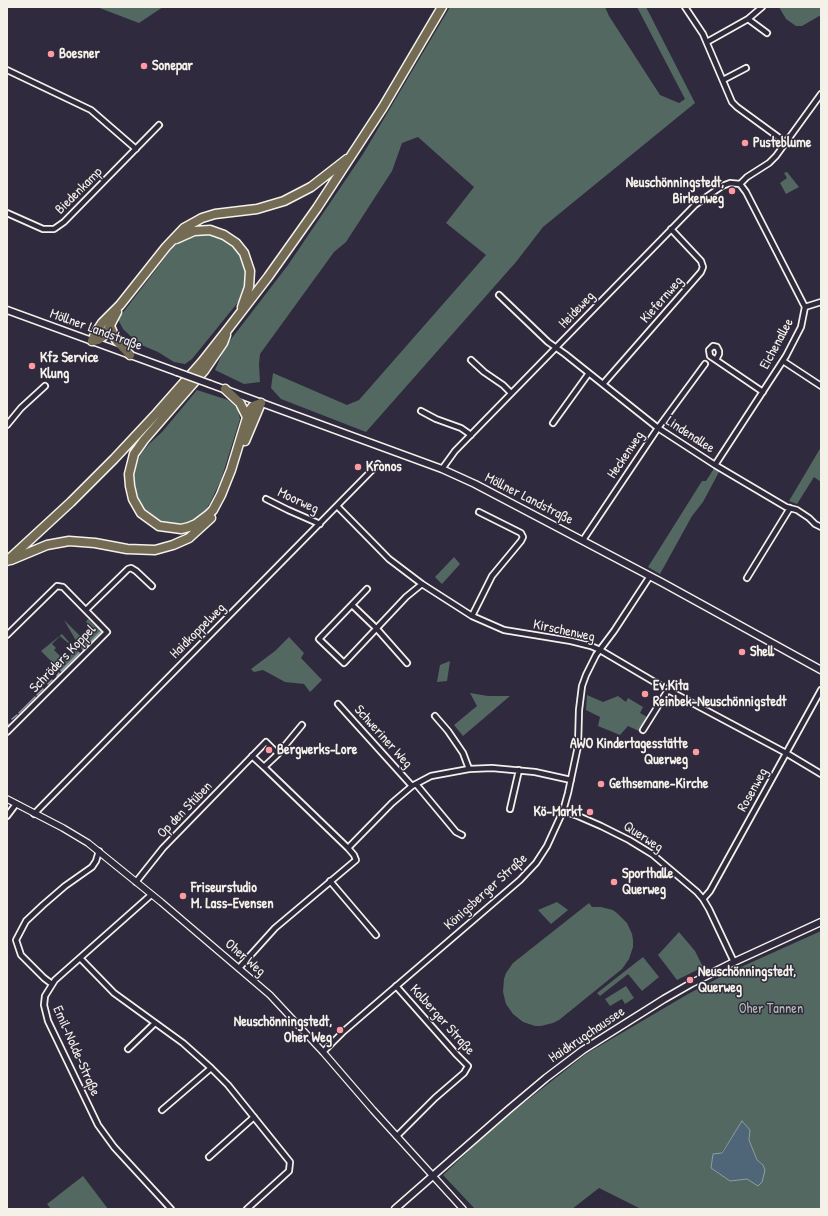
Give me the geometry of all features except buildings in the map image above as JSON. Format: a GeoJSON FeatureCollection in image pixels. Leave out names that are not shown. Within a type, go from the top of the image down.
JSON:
{"type":"FeatureCollection","features":[{"type":"Feature","properties":{"kind":"highway"},"geometry":{"type":"LineString","coordinates":[[7,561],[71,502],[119,454],[202,362],[301,231],[411,61],[442,7]]}},
{"type":"Feature","properties":{"kind":"highway"},"geometry":{"type":"LineString","coordinates":[[92,341],[98,329],[184,228],[202,218],[215,214],[272,206],[298,195],[319,182],[352,154]]}},
{"type":"Feature","properties":{"kind":"highway"},"geometry":{"type":"LineString","coordinates":[[172,241],[194,231],[210,230],[232,239],[241,248],[249,265],[251,277],[239,314]]}},
{"type":"Feature","properties":{"kind":"highway"},"geometry":{"type":"LineString","coordinates":[[92,341],[103,337],[120,305]]}},
{"type":"Feature","properties":{"kind":"highway"},"geometry":{"type":"LineString","coordinates":[[110,326],[116,340],[130,355]]}},
{"type":"Feature","properties":{"kind":"highway"},"geometry":{"type":"LineString","coordinates":[[228,328],[223,343],[208,367],[144,440],[134,454],[130,467],[130,486],[133,499],[141,513],[159,526],[181,529],[196,524],[208,515],[221,495],[231,470],[251,407],[261,402]]}},
{"type":"Feature","properties":{"kind":"highway"},"geometry":{"type":"LineString","coordinates":[[225,389],[240,403],[247,417]]}},
{"type":"Feature","properties":{"kind":"highway"},"geometry":{"type":"LineString","coordinates":[[7,561],[47,546],[69,541],[85,541],[127,549],[147,550],[169,547],[189,538],[210,519],[223,500],[261,402]]}},
{"type":"Feature","properties":{"kind":"main road","name":"Möllner Landstraße"},"geometry":{"type":"LineString","coordinates":[[7,310],[442,469],[498,495],[583,540],[821,670]]}},
{"type":"Feature","properties":{"kind":"main road","name":"Haidkrugchaussee"},"geometry":{"type":"LineString","coordinates":[[395,1209],[431,1176],[546,1078],[583,1050],[664,999],[734,962],[821,922]]}},
{"type":"Feature","properties":{"kind":"street"},"geometry":{"type":"LineString","coordinates":[[685,7],[707,42],[732,102],[786,142]]}},
{"type":"Feature","properties":{"kind":"street"},"geometry":{"type":"LineString","coordinates":[[707,42],[748,19],[762,7]]}},
{"type":"Feature","properties":{"kind":"street"},"geometry":{"type":"LineString","coordinates":[[748,19],[767,33]]}},
{"type":"Feature","properties":{"kind":"street"},"geometry":{"type":"LineString","coordinates":[[723,80],[746,68]]}},
{"type":"Feature","properties":{"kind":"street"},"geometry":{"type":"LineString","coordinates":[[7,70],[91,110],[136,149]]}},
{"type":"Feature","properties":{"kind":"street"},"geometry":{"type":"LineString","coordinates":[[740,184],[747,177],[769,163],[821,94]]}},
{"type":"Feature","properties":{"kind":"street","name":"Biedenkamp"},"geometry":{"type":"LineString","coordinates":[[7,213],[43,229],[54,229],[64,222],[159,125]]}},
{"type":"Feature","properties":{"kind":"street","name":"Heideweg"},"geometry":{"type":"LineString","coordinates":[[442,469],[455,451],[695,205],[722,186],[730,183],[740,184]]}},
{"type":"Feature","properties":{"kind":"street","name":"Eichenallee"},"geometry":{"type":"LineString","coordinates":[[715,465],[783,361],[801,327],[804,307],[746,192],[740,184]]}},
{"type":"Feature","properties":{"kind":"street","name":"Kiefernweg"},"geometry":{"type":"LineString","coordinates":[[604,384],[701,272],[703,266],[701,261],[671,229]]}},
{"type":"Feature","properties":{"kind":"street","name":"Lindenallee"},"geometry":{"type":"LineString","coordinates":[[499,295],[548,342],[604,384],[658,428],[715,465],[790,508],[797,510],[821,527]]}},
{"type":"Feature","properties":{"kind":"street"},"geometry":{"type":"LineString","coordinates":[[804,307],[821,302]]}},
{"type":"Feature","properties":{"kind":"street"},"geometry":{"type":"LineString","coordinates":[[471,360],[484,372],[503,385],[511,394]]}},
{"type":"Feature","properties":{"kind":"street"},"geometry":{"type":"LineString","coordinates":[[716,360],[763,392]]}},
{"type":"Feature","properties":{"kind":"street"},"geometry":{"type":"LineString","coordinates":[[783,361],[821,386]]}},
{"type":"Feature","properties":{"kind":"street","name":"Heckenweg"},"geometry":{"type":"LineString","coordinates":[[583,540],[658,428],[705,364]]}},
{"type":"Feature","properties":{"kind":"street"},"geometry":{"type":"LineString","coordinates":[[553,423],[589,373]]}},
{"type":"Feature","properties":{"kind":"street"},"geometry":{"type":"LineString","coordinates":[[7,425],[21,408],[45,386]]}},
{"type":"Feature","properties":{"kind":"street"},"geometry":{"type":"LineString","coordinates":[[421,411],[436,419],[461,428],[471,435]]}},
{"type":"Feature","properties":{"kind":"street","name":"Haidkoppelweg"},"geometry":{"type":"LineString","coordinates":[[34,814],[378,464]]}},
{"type":"Feature","properties":{"kind":"street","name":"Moorweg"},"geometry":{"type":"LineString","coordinates":[[266,499],[320,524]]}},
{"type":"Feature","properties":{"kind":"street","name":"Kirschenweg"},"geometry":{"type":"LineString","coordinates":[[337,506],[389,559],[422,584],[472,616],[504,630],[571,641],[600,650],[668,690],[786,753],[821,774]]}},
{"type":"Feature","properties":{"kind":"street"},"geometry":{"type":"LineString","coordinates":[[747,578],[790,508]]}},
{"type":"Feature","properties":{"kind":"street"},"geometry":{"type":"LineString","coordinates":[[472,616],[492,576],[523,537],[521,533],[479,512]]}},
{"type":"Feature","properties":{"kind":"street"},"geometry":{"type":"LineString","coordinates":[[86,610],[128,569],[131,568],[136,571],[152,586]]}},
{"type":"Feature","properties":{"kind":"street","name":"Königsberger Straße"},"geometry":{"type":"LineString","coordinates":[[323,1052],[344,1031],[520,880],[536,862],[547,846],[563,811],[571,780],[578,746],[579,710],[582,686],[592,662],[650,576]]}},
{"type":"Feature","properties":{"kind":"street"},"geometry":{"type":"LineString","coordinates":[[367,589],[318,639],[344,663],[406,598],[422,584]]}},
{"type":"Feature","properties":{"kind":"street","name":"Schröders Koppel"},"geometry":{"type":"LineString","coordinates":[[7,635],[57,586],[63,587],[107,632],[7,732]]}},
{"type":"Feature","properties":{"kind":"street"},"geometry":{"type":"LineString","coordinates":[[352,605],[377,629],[407,663]]}},
{"type":"Feature","properties":{"kind":"street"},"geometry":{"type":"LineString","coordinates":[[643,730],[668,690]]}},
{"type":"Feature","properties":{"kind":"street","name":"Rosenweg"},"geometry":{"type":"LineString","coordinates":[[703,899],[710,892],[821,690]]}},
{"type":"Feature","properties":{"kind":"street","name":"Schweriner Weg"},"geometry":{"type":"LineString","coordinates":[[338,704],[456,832],[462,835]]}},
{"type":"Feature","properties":{"kind":"street"},"geometry":{"type":"LineString","coordinates":[[435,716],[464,753],[469,768]]}},
{"type":"Feature","properties":{"kind":"street"},"geometry":{"type":"LineString","coordinates":[[264,767],[278,754],[302,725]]}},
{"type":"Feature","properties":{"kind":"street","name":"Op den Stüben"},"geometry":{"type":"LineString","coordinates":[[136,882],[163,848],[266,742],[278,754]]}},
{"type":"Feature","properties":{"kind":"street"},"geometry":{"type":"LineString","coordinates":[[239,968],[275,928],[356,860],[348,848],[252,756]]}},
{"type":"Feature","properties":{"kind":"street"},"geometry":{"type":"LineString","coordinates":[[348,848],[392,804],[414,785],[431,776],[469,768],[492,768],[519,770],[571,780]]}},
{"type":"Feature","properties":{"kind":"street"},"geometry":{"type":"LineString","coordinates":[[510,809],[519,770]]}},
{"type":"Feature","properties":{"kind":"street","name":"Oher Weg"},"geometry":{"type":"LineString","coordinates":[[7,799],[64,828],[99,851],[270,995],[323,1052],[431,1176],[462,1209]]}},
{"type":"Feature","properties":{"kind":"street"},"geometry":{"type":"LineString","coordinates":[[7,816],[16,804]]}},
{"type":"Feature","properties":{"kind":"street","name":"Querweg"},"geometry":{"type":"LineString","coordinates":[[563,811],[611,830],[652,854],[703,899],[734,962]]}},
{"type":"Feature","properties":{"kind":"street"},"geometry":{"type":"LineString","coordinates":[[52,984],[21,955],[16,940],[26,921],[65,886],[92,868],[99,851]]}},
{"type":"Feature","properties":{"kind":"street"},"geometry":{"type":"LineString","coordinates":[[330,882],[376,935]]}},
{"type":"Feature","properties":{"kind":"street","name":"Emil-Nolde-Straße"},"geometry":{"type":"LineString","coordinates":[[151,895],[52,984],[45,996],[44,1005],[48,1022],[98,1125],[114,1147],[171,1209]]}},
{"type":"Feature","properties":{"kind":"street"},"geometry":{"type":"LineString","coordinates":[[80,958],[114,993],[183,1043],[211,1068],[254,1117],[290,1162],[289,1171],[247,1209]]}},
{"type":"Feature","properties":{"kind":"street","name":"Kolberger Straße"},"geometry":{"type":"LineString","coordinates":[[396,986],[468,1066],[464,1073],[435,1098],[397,1136]]}},
{"type":"Feature","properties":{"kind":"street"},"geometry":{"type":"LineString","coordinates":[[128,1049],[155,1023]]}},
{"type":"Feature","properties":{"kind":"street"},"geometry":{"type":"LineString","coordinates":[[162,1110],[211,1068]]}},
{"type":"Feature","properties":{"kind":"street"},"geometry":{"type":"LineString","coordinates":[[209,1157],[254,1117]]}},
{"type":"Feature","properties":{"kind":"green space"},"geometry":{"type":"Polygon","coordinates":[[[97,7],[163,7],[139,23],[97,7]]]}},
{"type":"Feature","properties":{"kind":"green space"},"geometry":{"type":"Polygon","coordinates":[[[450,7],[605,7],[609,16],[660,95],[679,103],[685,99],[637,7],[646,7],[695,103],[543,227],[516,262],[366,432],[281,399],[271,388],[273,373],[347,405],[359,400],[486,255],[446,223],[474,187],[418,137],[402,143],[392,171],[346,242],[334,252],[260,354],[260,382],[244,384],[215,370],[225,347],[288,265],[363,154],[450,7]]]}},
{"type":"Feature","properties":{"kind":"green space"},"geometry":{"type":"Polygon","coordinates":[[[779,7],[821,7],[821,15],[802,26],[796,26],[786,19],[779,7]]]}},
{"type":"Feature","properties":{"kind":"green space"},"geometry":{"type":"Polygon","coordinates":[[[787,172],[799,187],[786,194],[780,183],[787,178],[784,173],[787,172]]]}},
{"type":"Feature","properties":{"kind":"green space"},"geometry":{"type":"Polygon","coordinates":[[[208,233],[227,239],[239,252],[246,267],[246,286],[239,301],[192,359],[185,364],[174,362],[158,352],[139,344],[123,329],[118,319],[174,246],[182,239],[190,235],[208,233]]]}},
{"type":"Feature","properties":{"kind":"green space"},"geometry":{"type":"Polygon","coordinates":[[[197,390],[228,400],[238,409],[240,419],[221,480],[203,514],[180,525],[171,524],[156,520],[146,513],[139,504],[135,494],[133,476],[135,465],[149,444],[162,432],[197,390]]]}},
{"type":"Feature","properties":{"kind":"green space"},"geometry":{"type":"Polygon","coordinates":[[[821,447],[821,482],[814,477],[797,504],[789,501],[821,447]]]}},
{"type":"Feature","properties":{"kind":"green space"},"geometry":{"type":"Polygon","coordinates":[[[715,467],[720,470],[703,502],[692,516],[660,574],[648,567],[702,481],[706,481],[715,467]]]}},
{"type":"Feature","properties":{"kind":"green space"},"geometry":{"type":"Polygon","coordinates":[[[454,557],[460,564],[442,584],[435,577],[454,557]]]}},
{"type":"Feature","properties":{"kind":"green space"},"geometry":{"type":"Polygon","coordinates":[[[88,619],[95,626],[96,625],[101,629],[101,633],[99,637],[97,637],[83,651],[80,647],[82,645],[80,642],[78,644],[64,620],[85,641],[95,631],[86,622],[88,619]]]}},
{"type":"Feature","properties":{"kind":"green space"},"geometry":{"type":"Polygon","coordinates":[[[62,634],[69,642],[68,643],[60,636],[52,644],[56,648],[54,650],[65,661],[75,651],[71,647],[73,645],[80,653],[62,672],[58,668],[59,666],[57,664],[55,665],[41,651],[62,634]]]}},
{"type":"Feature","properties":{"kind":"green space"},"geometry":{"type":"Polygon","coordinates":[[[289,637],[304,653],[301,658],[322,680],[310,692],[304,684],[285,682],[263,670],[254,672],[251,669],[275,651],[289,637]]]}},
{"type":"Feature","properties":{"kind":"green space"},"geometry":{"type":"Polygon","coordinates":[[[450,661],[447,681],[437,682],[440,665],[450,661]]]}},
{"type":"Feature","properties":{"kind":"green space"},"geometry":{"type":"Polygon","coordinates":[[[470,693],[488,696],[510,696],[463,736],[454,725],[477,706],[470,693]]]}},
{"type":"Feature","properties":{"kind":"green space"},"geometry":{"type":"Polygon","coordinates":[[[587,695],[603,702],[618,696],[626,702],[628,698],[643,707],[640,713],[647,717],[639,731],[628,726],[620,735],[598,726],[600,717],[586,710],[587,695]]]}},
{"type":"Feature","properties":{"kind":"green space"},"geometry":{"type":"Polygon","coordinates":[[[557,902],[568,910],[551,924],[538,910],[557,902]]]}},
{"type":"Feature","properties":{"kind":"green space"},"geometry":{"type":"Polygon","coordinates":[[[589,903],[592,907],[601,907],[613,910],[627,923],[633,940],[633,947],[629,959],[622,969],[559,1020],[541,1026],[535,1026],[523,1022],[513,1014],[506,1004],[503,992],[506,973],[513,963],[589,903]]]}},
{"type":"Feature","properties":{"kind":"green space","name":"Oher Tannen"},"geometry":{"type":"Polygon","coordinates":[[[821,931],[821,1209],[641,1209],[599,1188],[572,1209],[475,1209],[443,1175],[496,1125],[586,1054],[688,994],[732,971],[821,931]],[[742,1122],[721,1153],[713,1154],[711,1168],[730,1181],[747,1179],[758,1186],[763,1165],[757,1160],[749,1140],[750,1130],[742,1122]]]}},
{"type":"Feature","properties":{"kind":"green space"},"geometry":{"type":"Polygon","coordinates":[[[679,932],[695,951],[703,967],[677,980],[658,955],[679,932]]]}},
{"type":"Feature","properties":{"kind":"green space"},"geometry":{"type":"Polygon","coordinates":[[[643,957],[659,977],[642,991],[628,974],[600,996],[597,993],[643,957]]]}},
{"type":"Feature","properties":{"kind":"green space"},"geometry":{"type":"Polygon","coordinates":[[[626,986],[634,998],[625,1004],[622,999],[610,1006],[605,999],[626,986]]]}},
{"type":"Feature","properties":{"kind":"green space"},"geometry":{"type":"Polygon","coordinates":[[[83,1176],[108,1209],[51,1209],[47,1204],[83,1176]]]}},
{"type":"Feature","properties":{"kind":"water"},"geometry":{"type":"Polygon","coordinates":[[[742,1121],[750,1130],[749,1140],[757,1160],[763,1165],[765,1170],[762,1182],[758,1186],[747,1179],[730,1181],[711,1168],[713,1154],[722,1153],[742,1121]]]}},
{"type":"Feature","properties":{"kind":"waterway"},"geometry":{"type":"LineString","coordinates":[[83,650],[100,632]]}},
{"type":"Feature","properties":{"kind":"waterway"},"geometry":{"type":"LineString","coordinates":[[61,671],[79,653]]}},
{"type":"Feature","properties":{"kind":"waterway"},"geometry":{"type":"LineString","coordinates":[[48,684],[52,680]]}},
{"type":"Feature","properties":{"kind":"waterway"},"geometry":{"type":"LineString","coordinates":[[37,695],[43,689]]}},
{"type":"Feature","properties":{"kind":"waterway"},"geometry":{"type":"LineString","coordinates":[[19,713],[35,697]]}},
{"type":"Feature","properties":{"kind":"waterway"},"geometry":{"type":"LineString","coordinates":[[12,719],[17,715]]}},
{"type":"Feature","properties":{"kind":"place","name":"Boesner"},"geometry":{"type":"Point","coordinates":[51,54]}},
{"type":"Feature","properties":{"kind":"place","name":"Sonepar"},"geometry":{"type":"Point","coordinates":[144,66]}},
{"type":"Feature","properties":{"kind":"place","name":"Pusteblume"},"geometry":{"type":"Point","coordinates":[745,143]}},
{"type":"Feature","properties":{"kind":"place","name":"Neuschönningstedt, Birkenweg"},"geometry":{"type":"Point","coordinates":[732,191]}},
{"type":"Feature","properties":{"kind":"place","name":"Kfz Service Klung"},"geometry":{"type":"Point","coordinates":[32,366]}},
{"type":"Feature","properties":{"kind":"place","name":"Kronos"},"geometry":{"type":"Point","coordinates":[358,467]}},
{"type":"Feature","properties":{"kind":"place","name":"Shell"},"geometry":{"type":"Point","coordinates":[742,652]}},
{"type":"Feature","properties":{"kind":"place","name":"Ev.Kita Reinbek-Neuschönnigstedt"},"geometry":{"type":"Point","coordinates":[645,694]}},
{"type":"Feature","properties":{"kind":"place","name":"Bergwerks-Lore"},"geometry":{"type":"Point","coordinates":[269,750]}},
{"type":"Feature","properties":{"kind":"place","name":"AWO Kindertagesstätte Querweg"},"geometry":{"type":"Point","coordinates":[696,752]}},
{"type":"Feature","properties":{"kind":"place","name":"Gethsemane-Kirche"},"geometry":{"type":"Point","coordinates":[601,784]}},
{"type":"Feature","properties":{"kind":"place","name":"Kö-Markt"},"geometry":{"type":"Point","coordinates":[590,812]}},
{"type":"Feature","properties":{"kind":"place","name":"Sporthalle Querweg"},"geometry":{"type":"Point","coordinates":[614,882]}},
{"type":"Feature","properties":{"kind":"place","name":"Friseurstudio M. Lass-Evensen"},"geometry":{"type":"Point","coordinates":[183,896]}},
{"type":"Feature","properties":{"kind":"place","name":"Neuschönningstedt, Querweg"},"geometry":{"type":"Point","coordinates":[690,980]}},
{"type":"Feature","properties":{"kind":"place","name":"Neuschönningstedt, Oher Weg"},"geometry":{"type":"Point","coordinates":[340,1030]}}]}
